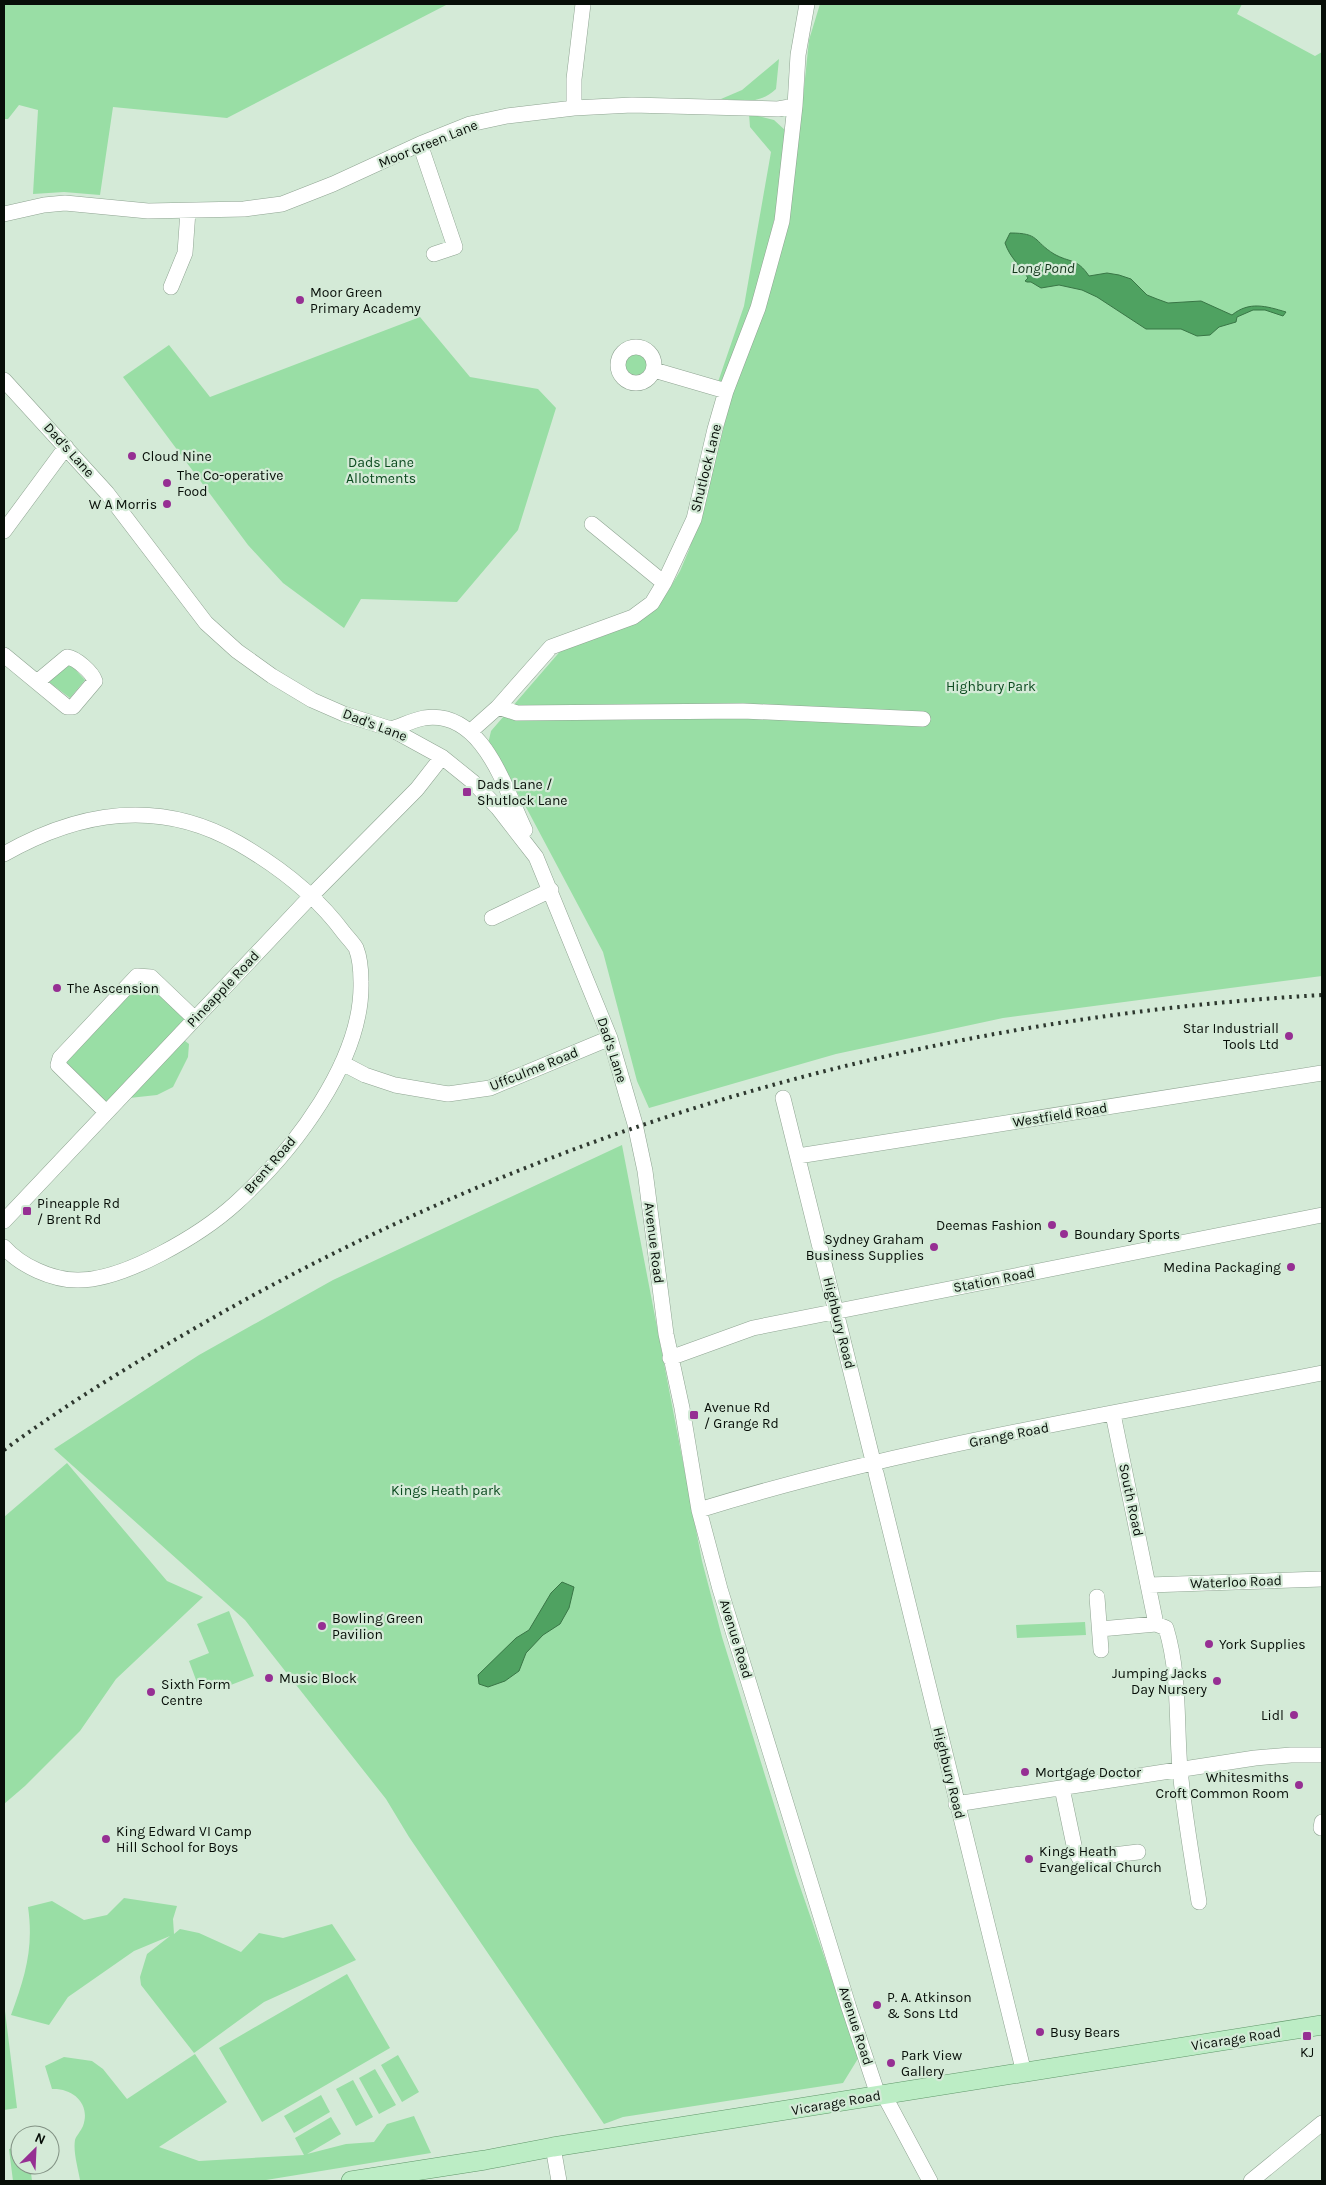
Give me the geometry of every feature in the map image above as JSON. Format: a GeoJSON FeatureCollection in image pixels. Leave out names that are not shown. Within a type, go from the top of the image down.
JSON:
{"type":"FeatureCollection","features":[{"type":"Feature","properties":{"kind":"main road","name":"Vicarage Road"},"geometry":{"type":"LineString","coordinates":[[351,2181],[485,2160],[553,2147],[1322,2025]]}},
{"type":"Feature","properties":{"kind":"street"},"geometry":{"type":"LineString","coordinates":[[574,108],[574,79],[583,4]]}},
{"type":"Feature","properties":{"kind":"street"},"geometry":{"type":"LineString","coordinates":[[795,106],[798,56],[808,6]]}},
{"type":"Feature","properties":{"kind":"street","name":"Moor Green Lane"},"geometry":{"type":"LineString","coordinates":[[4,214],[44,205],[66,203],[148,211],[244,209],[282,204],[333,184],[420,144],[470,124],[508,116],[574,108],[632,105],[778,109],[795,106]]}},
{"type":"Feature","properties":{"kind":"street","name":"Shutlock Lane"},"geometry":{"type":"LineString","coordinates":[[471,731],[498,707],[551,646],[633,618],[652,603],[664,583],[694,519],[726,391],[758,308],[782,221],[795,106]]}},
{"type":"Feature","properties":{"kind":"street"},"geometry":{"type":"LineString","coordinates":[[420,144],[455,247],[434,254]]}},
{"type":"Feature","properties":{"kind":"street"},"geometry":{"type":"LineString","coordinates":[[171,287],[185,253],[188,211]]}},
{"type":"Feature","properties":{"kind":"street"},"geometry":{"type":"LineString","coordinates":[[654,370],[726,391]]}},
{"type":"Feature","properties":{"kind":"street","name":"Dad's Lane"},"geometry":{"type":"LineString","coordinates":[[4,380],[107,493],[206,623],[237,651],[272,676],[312,700],[344,714],[391,729],[442,757],[473,782],[498,808],[536,857],[551,890],[610,1038],[635,1124],[645,1171]]}},
{"type":"Feature","properties":{"kind":"street"},"geometry":{"type":"LineString","coordinates":[[4,531],[66,447]]}},
{"type":"Feature","properties":{"kind":"street"},"geometry":{"type":"LineString","coordinates":[[592,524],[664,583]]}},
{"type":"Feature","properties":{"kind":"street"},"geometry":{"type":"LineString","coordinates":[[4,655],[37,682]]}},
{"type":"Feature","properties":{"kind":"street"},"geometry":{"type":"LineString","coordinates":[[498,707],[517,713],[743,711],[923,719]]}},
{"type":"Feature","properties":{"kind":"street"},"geometry":{"type":"LineString","coordinates":[[391,729],[423,718],[435,718],[453,721],[471,731],[488,753],[536,857]]}},
{"type":"Feature","properties":{"kind":"street","name":"Pineapple Road"},"geometry":{"type":"LineString","coordinates":[[4,1221],[311,896],[417,789],[442,757]]}},
{"type":"Feature","properties":{"kind":"street","name":"Brent Road"},"geometry":{"type":"LineString","coordinates":[[4,854],[34,837],[79,822],[119,814],[170,816],[218,832],[263,858],[311,896],[338,924],[356,948],[361,971],[362,1002],[352,1042],[324,1097],[279,1159],[236,1204],[197,1233],[164,1252],[113,1274],[77,1280],[48,1274],[34,1268],[10,1254],[4,1248]]}},
{"type":"Feature","properties":{"kind":"street"},"geometry":{"type":"LineString","coordinates":[[492,918],[551,890]]}},
{"type":"Feature","properties":{"kind":"street"},"geometry":{"type":"LineString","coordinates":[[106,1112],[58,1065],[60,1058],[137,976],[151,977],[194,1019]]}},
{"type":"Feature","properties":{"kind":"street","name":"Uffculme Road"},"geometry":{"type":"LineString","coordinates":[[342,1063],[366,1075],[395,1084],[448,1094],[490,1088],[610,1038]]}},
{"type":"Feature","properties":{"kind":"street","name":"Westfield Road"},"geometry":{"type":"LineString","coordinates":[[798,1156],[1322,1073]]}},
{"type":"Feature","properties":{"kind":"street","name":"Highbury Road"},"geometry":{"type":"LineString","coordinates":[[783,1098],[1024,2073]]}},
{"type":"Feature","properties":{"kind":"street","name":"Avenue Road"},"geometry":{"type":"LineString","coordinates":[[645,1171],[670,1358],[682,1408],[699,1510],[720,1589],[849,2008],[881,2095],[930,2181]]}},
{"type":"Feature","properties":{"kind":"street","name":"Station Road"},"geometry":{"type":"LineString","coordinates":[[670,1358],[753,1328],[1322,1215]]}},
{"type":"Feature","properties":{"kind":"street","name":"Grange Road"},"geometry":{"type":"LineString","coordinates":[[699,1510],[749,1493],[1114,1414],[1322,1373]]}},
{"type":"Feature","properties":{"kind":"street","name":"South Road"},"geometry":{"type":"LineString","coordinates":[[1114,1414],[1156,1624]]}},
{"type":"Feature","properties":{"kind":"street","name":"Waterloo Road"},"geometry":{"type":"LineString","coordinates":[[1149,1585],[1322,1579]]}},
{"type":"Feature","properties":{"kind":"street"},"geometry":{"type":"LineString","coordinates":[[1097,1597],[1101,1650]]}},
{"type":"Feature","properties":{"kind":"street"},"geometry":{"type":"LineString","coordinates":[[1100,1629],[1156,1624],[1166,1628],[1170,1641],[1177,1701],[1180,1769],[1199,1902]]}},
{"type":"Feature","properties":{"kind":"street"},"geometry":{"type":"LineString","coordinates":[[956,1804],[1255,1758],[1291,1754],[1322,1756]]}},
{"type":"Feature","properties":{"kind":"street"},"geometry":{"type":"LineString","coordinates":[[1062,1788],[1075,1850],[1080,1859],[1138,1852]]}},
{"type":"Feature","properties":{"kind":"street"},"geometry":{"type":"LineString","coordinates":[[1251,2181],[1322,2123]]}},
{"type":"Feature","properties":{"kind":"street"},"geometry":{"type":"LineString","coordinates":[[553,2147],[559,2181]]}},
{"type":"Feature","properties":{"kind":"green space"},"geometry":{"type":"Polygon","coordinates":[[[4,4],[448,4],[227,118],[113,107],[100,195],[64,192],[33,194],[38,110],[19,105],[8,119],[4,119],[4,4]]]}},
{"type":"Feature","properties":{"kind":"green space","name":"Highbury Park"},"geometry":{"type":"Polygon","coordinates":[[[820,4],[1242,4],[1237,14],[1315,56],[1322,52],[1322,976],[1003,1018],[836,1054],[649,1108],[637,1081],[603,952],[527,809],[488,744],[491,731],[563,648],[601,637],[642,618],[667,593],[680,571],[689,550],[711,476],[799,137],[809,40],[820,4]]]}},
{"type":"Feature","properties":{"kind":"green space"},"geometry":{"type":"Polygon","coordinates":[[[779,59],[776,89],[770,94],[750,100],[721,99],[742,90],[779,59]]]}},
{"type":"Feature","properties":{"kind":"green space"},"geometry":{"type":"Polygon","coordinates":[[[749,114],[774,120],[786,131],[775,216],[754,303],[723,385],[718,382],[744,306],[771,152],[750,127],[749,114]]]}},
{"type":"Feature","properties":{"kind":"green space","name":"Dads Lane Allotments"},"geometry":{"type":"Polygon","coordinates":[[[420,317],[470,377],[538,389],[556,408],[518,530],[457,602],[361,599],[344,628],[283,583],[248,545],[123,377],[169,345],[210,397],[420,317]]]}},
{"type":"Feature","properties":{"kind":"green space"},"geometry":{"type":"Polygon","coordinates":[[[636,353],[644,356],[647,364],[644,372],[636,375],[628,372],[625,364],[628,356],[636,353]]]}},
{"type":"Feature","properties":{"kind":"green space"},"geometry":{"type":"Polygon","coordinates":[[[63,665],[71,665],[85,680],[70,698],[49,682],[63,665]]]}},
{"type":"Feature","properties":{"kind":"green space"},"geometry":{"type":"Polygon","coordinates":[[[138,979],[151,980],[191,1018],[106,1109],[61,1057],[138,979]]]}},
{"type":"Feature","properties":{"kind":"green space"},"geometry":{"type":"Polygon","coordinates":[[[181,1038],[189,1044],[188,1057],[173,1087],[157,1095],[120,1099],[181,1038]]]}},
{"type":"Feature","properties":{"kind":"green space","name":"Kings Heath park"},"geometry":{"type":"Polygon","coordinates":[[[622,1145],[702,1561],[722,1637],[796,1875],[859,2057],[843,2083],[623,2117],[604,2124],[409,1837],[386,1799],[245,1620],[54,1449],[199,1355],[333,1280],[622,1145]]]}},
{"type":"Feature","properties":{"kind":"green space"},"geometry":{"type":"Polygon","coordinates":[[[67,1463],[167,1581],[203,1597],[116,1679],[80,1731],[25,1786],[4,1804],[4,1517],[67,1463]]]}},
{"type":"Feature","properties":{"kind":"green space"},"geometry":{"type":"Polygon","coordinates":[[[229,1611],[254,1676],[223,1688],[220,1680],[199,1688],[189,1661],[209,1653],[197,1624],[229,1611]]]}},
{"type":"Feature","properties":{"kind":"green space"},"geometry":{"type":"Polygon","coordinates":[[[1085,1622],[1086,1635],[1017,1638],[1016,1625],[1085,1622]]]}},
{"type":"Feature","properties":{"kind":"green space"},"geometry":{"type":"Polygon","coordinates":[[[124,1898],[177,1906],[173,1919],[174,1934],[180,1929],[199,1933],[241,1952],[259,1933],[283,1938],[332,1924],[356,1960],[264,2002],[194,2053],[141,1985],[140,1977],[147,1954],[170,1936],[134,1951],[68,1997],[49,2025],[11,2015],[27,1962],[30,1936],[28,1907],[52,1901],[84,1920],[107,1915],[124,1898]]]}},
{"type":"Feature","properties":{"kind":"green space"},"geometry":{"type":"Polygon","coordinates":[[[347,1974],[390,2048],[262,2122],[219,2048],[347,1974]]]}},
{"type":"Feature","properties":{"kind":"green space"},"geometry":{"type":"Polygon","coordinates":[[[4,2003],[17,2108],[4,2110],[4,2003]]]}},
{"type":"Feature","properties":{"kind":"green space"},"geometry":{"type":"Polygon","coordinates":[[[195,2054],[227,2102],[159,2147],[199,2161],[304,2155],[295,2138],[331,2117],[341,2134],[307,2154],[346,2144],[374,2142],[387,2124],[414,2116],[431,2153],[260,2181],[72,2181],[80,2180],[75,2145],[76,2138],[83,2126],[84,2111],[82,2104],[73,2094],[60,2089],[52,2089],[45,2066],[64,2057],[92,2061],[103,2069],[127,2099],[195,2054]]]}},
{"type":"Feature","properties":{"kind":"green space"},"geometry":{"type":"Polygon","coordinates":[[[398,2055],[419,2092],[402,2102],[381,2065],[398,2055]]]}},
{"type":"Feature","properties":{"kind":"green space"},"geometry":{"type":"Polygon","coordinates":[[[375,2069],[396,2105],[379,2114],[359,2078],[375,2069]]]}},
{"type":"Feature","properties":{"kind":"green space"},"geometry":{"type":"Polygon","coordinates":[[[353,2080],[373,2117],[356,2126],[336,2089],[353,2080]]]}},
{"type":"Feature","properties":{"kind":"green space"},"geometry":{"type":"Polygon","coordinates":[[[321,2095],[330,2112],[294,2133],[284,2116],[321,2095]]]}},
{"type":"Feature","properties":{"kind":"green space"},"geometry":{"type":"Polygon","coordinates":[[[12,2175],[31,2175],[32,2181],[13,2181],[12,2175]]]}},
{"type":"Feature","properties":{"kind":"water","name":"Long Pond"},"geometry":{"type":"Polygon","coordinates":[[[1010,233],[1032,236],[1054,254],[1081,266],[1089,276],[1107,273],[1131,279],[1147,295],[1168,303],[1201,301],[1232,315],[1251,306],[1272,308],[1286,312],[1283,316],[1265,310],[1253,310],[1237,317],[1236,322],[1219,327],[1210,335],[1197,336],[1181,329],[1146,329],[1097,297],[1082,290],[1059,285],[1041,288],[1025,281],[1028,278],[1012,257],[1005,243],[1010,233]]]}},
{"type":"Feature","properties":{"kind":"water"},"geometry":{"type":"Polygon","coordinates":[[[562,1582],[574,1587],[569,1608],[560,1624],[543,1635],[526,1653],[519,1671],[505,1681],[488,1687],[479,1684],[478,1675],[516,1638],[529,1630],[551,1593],[562,1582]]]}},
{"type":"Feature","properties":{"kind":"railway"},"geometry":{"type":"LineString","coordinates":[[4,1450],[87,1393],[174,1340],[232,1307],[360,1241],[490,1182],[624,1131],[759,1089],[897,1054],[1037,1027],[1179,1007],[1322,995]]}},
{"type":"Feature","properties":{"kind":"place","name":"Moor Green Primary Academy"},"geometry":{"type":"Point","coordinates":[300,300]}},
{"type":"Feature","properties":{"kind":"place","name":"Cloud Nine"},"geometry":{"type":"Point","coordinates":[132,456]}},
{"type":"Feature","properties":{"kind":"place","name":"The Co-operative Food"},"geometry":{"type":"Point","coordinates":[167,483]}},
{"type":"Feature","properties":{"kind":"place","name":"W A Morris"},"geometry":{"type":"Point","coordinates":[167,504]}},
{"type":"Feature","properties":{"kind":"place","name":"Dads Lane / Shutlock Lane"},"geometry":{"type":"Point","coordinates":[467,792]}},
{"type":"Feature","properties":{"kind":"place","name":"The Ascension"},"geometry":{"type":"Point","coordinates":[57,988]}},
{"type":"Feature","properties":{"kind":"place","name":"Star Industriall Tools Ltd"},"geometry":{"type":"Point","coordinates":[1289,1036]}},
{"type":"Feature","properties":{"kind":"place","name":"Pineapple Rd / Brent Rd"},"geometry":{"type":"Point","coordinates":[27,1211]}},
{"type":"Feature","properties":{"kind":"place","name":"Deemas Fashion"},"geometry":{"type":"Point","coordinates":[1052,1225]}},
{"type":"Feature","properties":{"kind":"place","name":"Boundary Sports"},"geometry":{"type":"Point","coordinates":[1064,1234]}},
{"type":"Feature","properties":{"kind":"place","name":"Sydney Graham Business Supplies"},"geometry":{"type":"Point","coordinates":[934,1247]}},
{"type":"Feature","properties":{"kind":"place","name":"Medina Packaging"},"geometry":{"type":"Point","coordinates":[1291,1267]}},
{"type":"Feature","properties":{"kind":"place","name":"Avenue Rd / Grange Rd"},"geometry":{"type":"Point","coordinates":[694,1415]}},
{"type":"Feature","properties":{"kind":"place","name":"Bowling Green Pavilion"},"geometry":{"type":"Point","coordinates":[322,1626]}},
{"type":"Feature","properties":{"kind":"place","name":"York Supplies"},"geometry":{"type":"Point","coordinates":[1209,1644]}},
{"type":"Feature","properties":{"kind":"place","name":"Music Block"},"geometry":{"type":"Point","coordinates":[269,1678]}},
{"type":"Feature","properties":{"kind":"place","name":"Jumping Jacks Day Nursery"},"geometry":{"type":"Point","coordinates":[1217,1681]}},
{"type":"Feature","properties":{"kind":"place","name":"Sixth Form Centre"},"geometry":{"type":"Point","coordinates":[151,1692]}},
{"type":"Feature","properties":{"kind":"place","name":"Lidl"},"geometry":{"type":"Point","coordinates":[1294,1715]}},
{"type":"Feature","properties":{"kind":"place","name":"Mortgage Doctor"},"geometry":{"type":"Point","coordinates":[1025,1772]}},
{"type":"Feature","properties":{"kind":"place","name":"Whitesmiths Croft Common Room"},"geometry":{"type":"Point","coordinates":[1299,1785]}},
{"type":"Feature","properties":{"kind":"place","name":"King Edward VI Camp Hill School for Boys"},"geometry":{"type":"Point","coordinates":[106,1839]}},
{"type":"Feature","properties":{"kind":"place","name":"Kings Heath Evangelical Church"},"geometry":{"type":"Point","coordinates":[1029,1859]}},
{"type":"Feature","properties":{"kind":"place","name":"P. A. Atkinson & Sons Ltd"},"geometry":{"type":"Point","coordinates":[877,2005]}},
{"type":"Feature","properties":{"kind":"place","name":"Busy Bears"},"geometry":{"type":"Point","coordinates":[1040,2032]}},
{"type":"Feature","properties":{"kind":"place","name":"KJ"},"geometry":{"type":"Point","coordinates":[1307,2036]}},
{"type":"Feature","properties":{"kind":"place","name":"Park View Gallery"},"geometry":{"type":"Point","coordinates":[891,2063]}}]}
